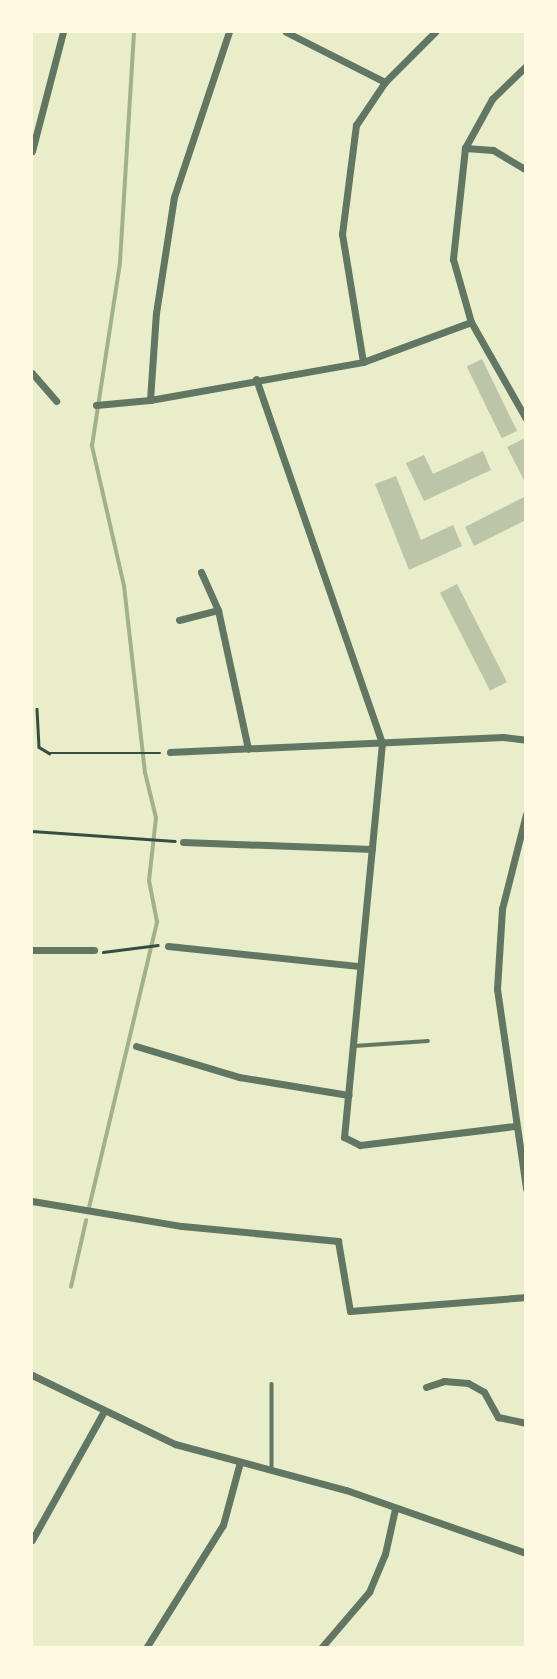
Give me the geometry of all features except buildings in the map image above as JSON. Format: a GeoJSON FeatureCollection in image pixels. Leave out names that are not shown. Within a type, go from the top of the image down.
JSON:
{"type":"FeatureCollection","features":[{"type":"Feature","properties":{"kind":"street"},"geometry":{"type":"LineString","coordinates":[[32,151],[63,32]]}},
{"type":"Feature","properties":{"kind":"street"},"geometry":{"type":"LineString","coordinates":[[149,400],[156,313],[174,197],[229,32]]}},
{"type":"Feature","properties":{"kind":"street"},"geometry":{"type":"LineString","coordinates":[[286,32],[385,82]]}},
{"type":"Feature","properties":{"kind":"street"},"geometry":{"type":"LineString","coordinates":[[363,362],[342,234],[345,184],[356,125],[385,82],[435,32]]}},
{"type":"Feature","properties":{"kind":"street"},"geometry":{"type":"LineString","coordinates":[[526,66],[492,99],[464,148],[453,260],[471,322],[526,419]]}},
{"type":"Feature","properties":{"kind":"street"},"geometry":{"type":"LineString","coordinates":[[464,148],[493,150],[526,170]]}},
{"type":"Feature","properties":{"kind":"street"},"geometry":{"type":"LineString","coordinates":[[96,405],[149,400],[363,362],[471,322]]}},
{"type":"Feature","properties":{"kind":"street"},"geometry":{"type":"LineString","coordinates":[[32,373],[55,401]]}},
{"type":"Feature","properties":{"kind":"street"},"geometry":{"type":"LineString","coordinates":[[256,379],[382,743],[357,966],[344,1137],[351,1144],[514,1126]]}},
{"type":"Feature","properties":{"kind":"street"},"geometry":{"type":"LineString","coordinates":[[201,572],[218,610],[248,749]]}},
{"type":"Feature","properties":{"kind":"street"},"geometry":{"type":"LineString","coordinates":[[180,620],[218,610]]}},
{"type":"Feature","properties":{"kind":"street"},"geometry":{"type":"LineString","coordinates":[[170,752],[503,737],[526,740]]}},
{"type":"Feature","properties":{"kind":"street"},"geometry":{"type":"LineString","coordinates":[[526,814],[502,909],[497,989],[514,1126],[526,1189]]}},
{"type":"Feature","properties":{"kind":"street"},"geometry":{"type":"LineString","coordinates":[[184,842],[372,849]]}},
{"type":"Feature","properties":{"kind":"street"},"geometry":{"type":"LineString","coordinates":[[169,946],[357,966]]}},
{"type":"Feature","properties":{"kind":"street"},"geometry":{"type":"LineString","coordinates":[[32,950],[94,950]]}},
{"type":"Feature","properties":{"kind":"street"},"geometry":{"type":"LineString","coordinates":[[136,1046],[239,1077],[349,1095]]}},
{"type":"Feature","properties":{"kind":"street"},"geometry":{"type":"LineString","coordinates":[[33,1198],[182,1227],[338,1241],[350,1311],[526,1297]]}},
{"type":"Feature","properties":{"kind":"street"},"geometry":{"type":"LineString","coordinates":[[32,1374],[175,1444],[272,1470],[526,1553]]}},
{"type":"Feature","properties":{"kind":"street"},"geometry":{"type":"LineString","coordinates":[[426,1387],[444,1381],[468,1383],[484,1392],[498,1417],[526,1423]]}},
{"type":"Feature","properties":{"kind":"street"},"geometry":{"type":"LineString","coordinates":[[32,1540],[104,1411]]}},
{"type":"Feature","properties":{"kind":"street"},"geometry":{"type":"LineString","coordinates":[[145,1647],[223,1525],[240,1462]]}},
{"type":"Feature","properties":{"kind":"street"},"geometry":{"type":"LineString","coordinates":[[321,1647],[369,1592],[385,1554],[395,1509]]}},
{"type":"Feature","properties":{"kind":"lane"},"geometry":{"type":"LineString","coordinates":[[352,1047],[428,1041]]}},
{"type":"Feature","properties":{"kind":"lane"},"geometry":{"type":"LineString","coordinates":[[272,1384],[272,1470]]}},
{"type":"Feature","properties":{"kind":"path"},"geometry":{"type":"LineString","coordinates":[[37,709],[39,747],[49,753],[170,752]]}},
{"type":"Feature","properties":{"kind":"path"},"geometry":{"type":"LineString","coordinates":[[32,831],[184,842]]}},
{"type":"Feature","properties":{"kind":"path"},"geometry":{"type":"LineString","coordinates":[[94,950],[114,954],[155,945]]}},
{"type":"Feature","properties":{"kind":"waterway"},"geometry":{"type":"LineString","coordinates":[[89,1208],[157,922],[149,881],[156,818],[145,773],[124,586],[92,446],[120,262],[134,32]]}},
{"type":"Feature","properties":{"kind":"waterway"},"geometry":{"type":"LineString","coordinates":[[71,1287],[86,1221]]}}]}
